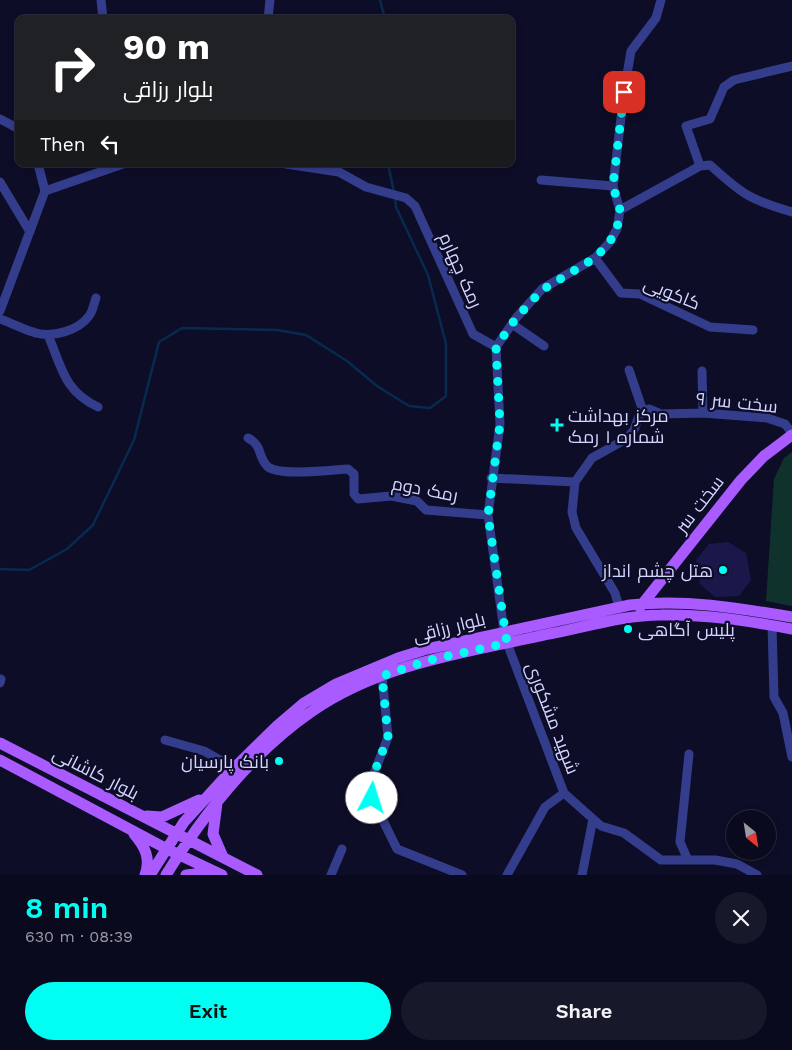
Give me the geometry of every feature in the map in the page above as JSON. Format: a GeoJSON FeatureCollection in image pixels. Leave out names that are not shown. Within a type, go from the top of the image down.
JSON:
{"type":"FeatureCollection","features":[{"type":"Feature","properties":{"kind":"main road","name":"سخت سر"},"geometry":{"type":"LineString","coordinates":[[642,604],[741,480],[764,456],[792,434]]}},
{"type":"Feature","properties":{"kind":"main road"},"geometry":{"type":"LineString","coordinates":[[642,604],[639,611],[644,616]]}},
{"type":"Feature","properties":{"kind":"main road","name":"بلوار رزاقی"},"geometry":{"type":"LineString","coordinates":[[166,875],[213,798],[234,768],[277,726],[304,704],[336,684],[398,658],[619,606],[707,604],[792,617]]}},
{"type":"Feature","properties":{"kind":"main road"},"geometry":{"type":"LineString","coordinates":[[619,606],[625,611],[625,615],[621,619]]}},
{"type":"Feature","properties":{"kind":"main road","name":"بلوار رزاقی"},"geometry":{"type":"LineString","coordinates":[[150,875],[176,834],[284,734],[311,712],[341,694],[382,676],[430,660],[621,619],[644,616],[706,615],[792,629]]}},
{"type":"Feature","properties":{"kind":"main road"},"geometry":{"type":"LineString","coordinates":[[504,632],[507,643]]}},
{"type":"Feature","properties":{"kind":"main road","name":"بلوار کاشانی"},"geometry":{"type":"LineString","coordinates":[[0,744],[257,875]]}},
{"type":"Feature","properties":{"kind":"main road","name":"بلوار کاشانی"},"geometry":{"type":"LineString","coordinates":[[0,760],[167,849],[220,874]]}},
{"type":"Feature","properties":{"kind":"main road"},"geometry":{"type":"LineString","coordinates":[[85,805],[92,791]]}},
{"type":"Feature","properties":{"kind":"main road"},"geometry":{"type":"LineString","coordinates":[[140,816],[162,817],[213,798],[213,834],[224,858]]}},
{"type":"Feature","properties":{"kind":"main road"},"geometry":{"type":"LineString","coordinates":[[132,830],[147,853],[148,861],[145,875]]}},
{"type":"Feature","properties":{"kind":"main road"},"geometry":{"type":"LineString","coordinates":[[186,875],[220,874]]}},
{"type":"Feature","properties":{"kind":"street"},"geometry":{"type":"LineString","coordinates":[[102,0],[103,15]]}},
{"type":"Feature","properties":{"kind":"street"},"geometry":{"type":"LineString","coordinates":[[268,15],[270,0]]}},
{"type":"Feature","properties":{"kind":"street"},"geometry":{"type":"LineString","coordinates":[[504,632],[488,515],[491,478],[500,424],[496,347],[512,324],[542,290],[595,258],[609,243],[617,229],[620,210],[613,186],[624,92],[631,51],[656,18],[661,0]]}},
{"type":"Feature","properties":{"kind":"street"},"geometry":{"type":"LineString","coordinates":[[700,166],[686,126],[710,119],[724,87],[734,80],[792,66]]}},
{"type":"Feature","properties":{"kind":"street"},"geometry":{"type":"LineString","coordinates":[[0,119],[15,128]]}},
{"type":"Feature","properties":{"kind":"street"},"geometry":{"type":"LineString","coordinates":[[620,210],[700,166],[710,165],[741,193],[758,202],[792,212]]}},
{"type":"Feature","properties":{"kind":"street"},"geometry":{"type":"LineString","coordinates":[[0,311],[45,192],[39,167]]}},
{"type":"Feature","properties":{"kind":"street"},"geometry":{"type":"LineString","coordinates":[[45,192],[114,167]]}},
{"type":"Feature","properties":{"kind":"street","name":"رمک چهارم"},"geometry":{"type":"LineString","coordinates":[[306,167],[339,172],[381,193],[406,198],[415,206],[473,334],[496,347]]}},
{"type":"Feature","properties":{"kind":"street"},"geometry":{"type":"LineString","coordinates":[[541,180],[613,186]]}},
{"type":"Feature","properties":{"kind":"street"},"geometry":{"type":"LineString","coordinates":[[0,182],[30,232]]}},
{"type":"Feature","properties":{"kind":"street","name":"کاکویی"},"geometry":{"type":"LineString","coordinates":[[595,258],[621,292],[640,294],[710,327],[753,330]]}},
{"type":"Feature","properties":{"kind":"street"},"geometry":{"type":"LineString","coordinates":[[0,319],[20,325],[35,333],[54,336],[74,327],[89,316],[96,298]]}},
{"type":"Feature","properties":{"kind":"street"},"geometry":{"type":"LineString","coordinates":[[512,324],[544,346]]}},
{"type":"Feature","properties":{"kind":"street"},"geometry":{"type":"LineString","coordinates":[[48,335],[69,386],[82,399],[98,407]]}},
{"type":"Feature","properties":{"kind":"street"},"geometry":{"type":"LineString","coordinates":[[619,606],[615,594],[576,528],[572,512],[575,482],[592,458],[626,439],[634,430],[638,416],[643,411],[629,370]]}},
{"type":"Feature","properties":{"kind":"street"},"geometry":{"type":"LineString","coordinates":[[702,371],[703,413]]}},
{"type":"Feature","properties":{"kind":"street","name":"سخت سر ۹"},"geometry":{"type":"LineString","coordinates":[[643,411],[649,409],[661,414],[703,413],[767,418],[785,424],[792,434]]}},
{"type":"Feature","properties":{"kind":"street","name":"رمک دوم"},"geometry":{"type":"LineString","coordinates":[[248,438],[257,443],[266,464],[271,469],[301,472],[348,469],[354,474],[354,494],[358,499],[391,496],[417,502],[426,510],[488,515]]}},
{"type":"Feature","properties":{"kind":"street"},"geometry":{"type":"LineString","coordinates":[[491,478],[575,482]]}},
{"type":"Feature","properties":{"kind":"street"},"geometry":{"type":"LineString","coordinates":[[772,625],[774,697],[783,714],[792,757]]}},
{"type":"Feature","properties":{"kind":"street","name":"شهید مشکوری"},"geometry":{"type":"LineString","coordinates":[[507,643],[564,793],[545,806],[507,875]]}},
{"type":"Feature","properties":{"kind":"street"},"geometry":{"type":"LineString","coordinates":[[382,676],[388,737],[373,776],[372,798],[397,849],[462,875]]}},
{"type":"Feature","properties":{"kind":"street"},"geometry":{"type":"LineString","coordinates":[[165,740],[204,751],[234,768]]}},
{"type":"Feature","properties":{"kind":"street"},"geometry":{"type":"LineString","coordinates":[[688,860],[680,842],[689,754]]}},
{"type":"Feature","properties":{"kind":"street"},"geometry":{"type":"LineString","coordinates":[[564,793],[601,826],[624,833],[661,860],[737,864],[757,875]]}},
{"type":"Feature","properties":{"kind":"street"},"geometry":{"type":"LineString","coordinates":[[582,875],[593,819]]}},
{"type":"Feature","properties":{"kind":"street"},"geometry":{"type":"LineString","coordinates":[[331,875],[342,849]]}},
{"type":"Feature","properties":{"kind":"green space"},"geometry":{"type":"Polygon","coordinates":[[[792,452],[792,606],[766,601],[774,479],[784,458],[792,452]]]}},
{"type":"Feature","properties":{"kind":"building","name":"هتل چشم انداز"},"geometry":{"type":"Polygon","coordinates":[[[728,542],[746,553],[751,580],[739,596],[715,597],[700,584],[696,560],[709,544],[728,542]]]}},
{"type":"Feature","properties":{"kind":"waterway"},"geometry":{"type":"LineString","coordinates":[[380,0],[384,15]]}},
{"type":"Feature","properties":{"kind":"waterway"},"geometry":{"type":"LineString","coordinates":[[389,167],[394,192]]}},
{"type":"Feature","properties":{"kind":"waterway"},"geometry":{"type":"LineString","coordinates":[[0,569],[29,570],[67,549],[93,525],[134,440],[159,342],[182,328],[277,330],[306,335],[347,361],[377,386],[409,406],[430,408],[446,396],[446,344],[428,275],[396,207],[395,197]]}},
{"type":"Feature","properties":{"kind":"place","name":"مرکز بهداشت شماره ۱ رمک"},"geometry":{"type":"Point","coordinates":[557,425]}},
{"type":"Feature","properties":{"kind":"place","name":"هتل چشم انداز"},"geometry":{"type":"Point","coordinates":[723,570]}},
{"type":"Feature","properties":{"kind":"place","name":"پلیس آگاهی"},"geometry":{"type":"Point","coordinates":[628,629]}},
{"type":"Feature","properties":{"kind":"place","name":"بانک پارسیان"},"geometry":{"type":"Point","coordinates":[279,761]}},
{"type":"Feature","properties":{"kind":"route"},"geometry":{"type":"LineString","coordinates":[[372,798],[373,776],[388,737],[382,676],[401,668],[430,660],[507,643],[488,515],[491,478],[500,424],[496,347],[516,318],[542,290],[595,258],[609,243],[617,229],[620,210],[613,186],[624,92]]}}]}
